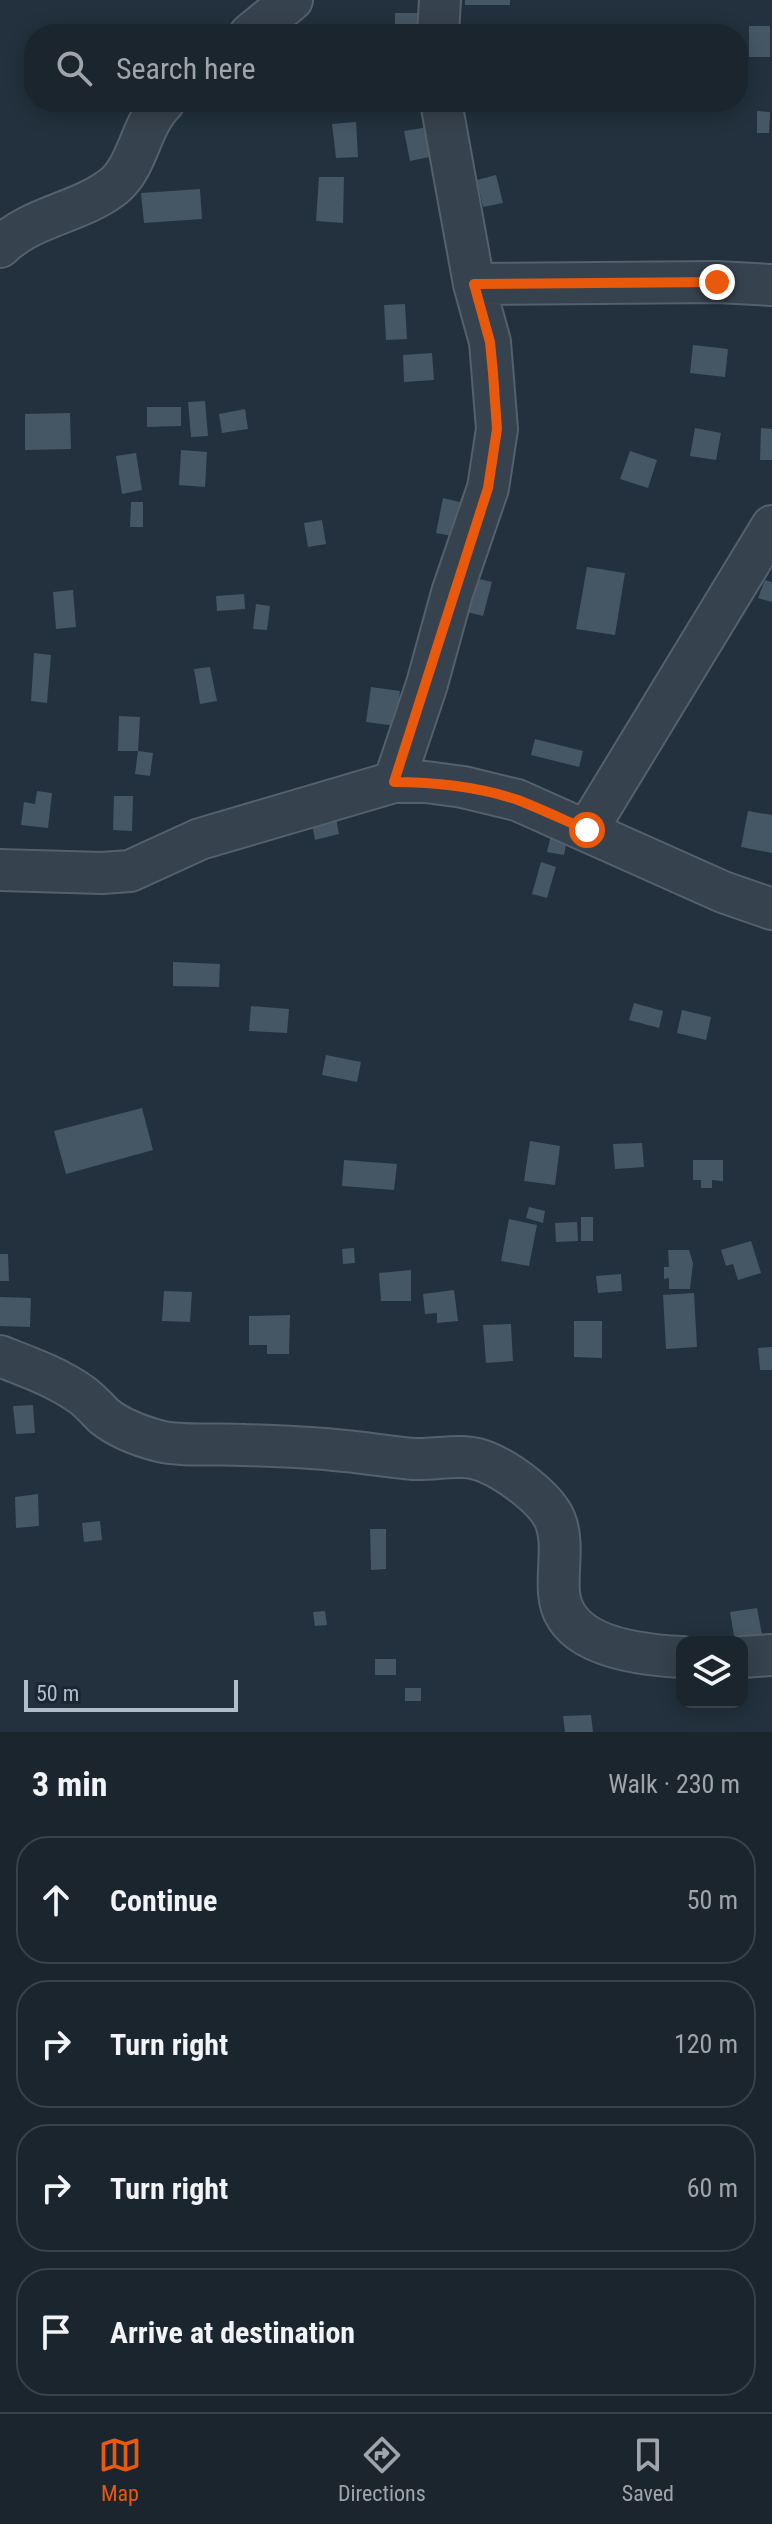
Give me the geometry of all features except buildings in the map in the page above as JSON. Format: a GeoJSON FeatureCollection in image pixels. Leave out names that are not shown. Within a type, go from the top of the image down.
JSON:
{"type":"FeatureCollection","features":[{"type":"Feature","properties":{"kind":"street"},"geometry":{"type":"LineString","coordinates":[[262,24],[292,0]]}},
{"type":"Feature","properties":{"kind":"street"},"geometry":{"type":"LineString","coordinates":[[439,24],[440,0]]}},
{"type":"Feature","properties":{"kind":"street"},"geometry":{"type":"LineString","coordinates":[[0,247],[19,232],[95,198],[115,185],[128,168],[156,112]]}},
{"type":"Feature","properties":{"kind":"street"},"geometry":{"type":"LineString","coordinates":[[394,782],[488,488],[497,429],[490,342],[474,284],[443,112]]}},
{"type":"Feature","properties":{"kind":"street"},"geometry":{"type":"LineString","coordinates":[[474,284],[717,282],[772,285]]}},
{"type":"Feature","properties":{"kind":"street"},"geometry":{"type":"LineString","coordinates":[[587,830],[772,526]]}},
{"type":"Feature","properties":{"kind":"street"},"geometry":{"type":"LineString","coordinates":[[0,870],[130,871],[200,839],[394,782],[426,782],[517,800],[723,892],[772,909]]}},
{"type":"Feature","properties":{"kind":"street"},"geometry":{"type":"LineString","coordinates":[[0,1356],[55,1378],[84,1397],[107,1418],[132,1432],[162,1442],[335,1450],[416,1459],[460,1456],[486,1462],[523,1485],[546,1505],[556,1522],[559,1595],[563,1613],[570,1622],[610,1646],[634,1654],[676,1657]]}},
{"type":"Feature","properties":{"kind":"street"},"geometry":{"type":"LineString","coordinates":[[748,1657],[772,1655]]}},
{"type":"Feature","properties":{"kind":"route"},"geometry":{"type":"LineString","coordinates":[[587,830],[517,800],[463,787],[394,782],[488,488],[497,429],[490,342],[474,284],[717,282]]}}]}
